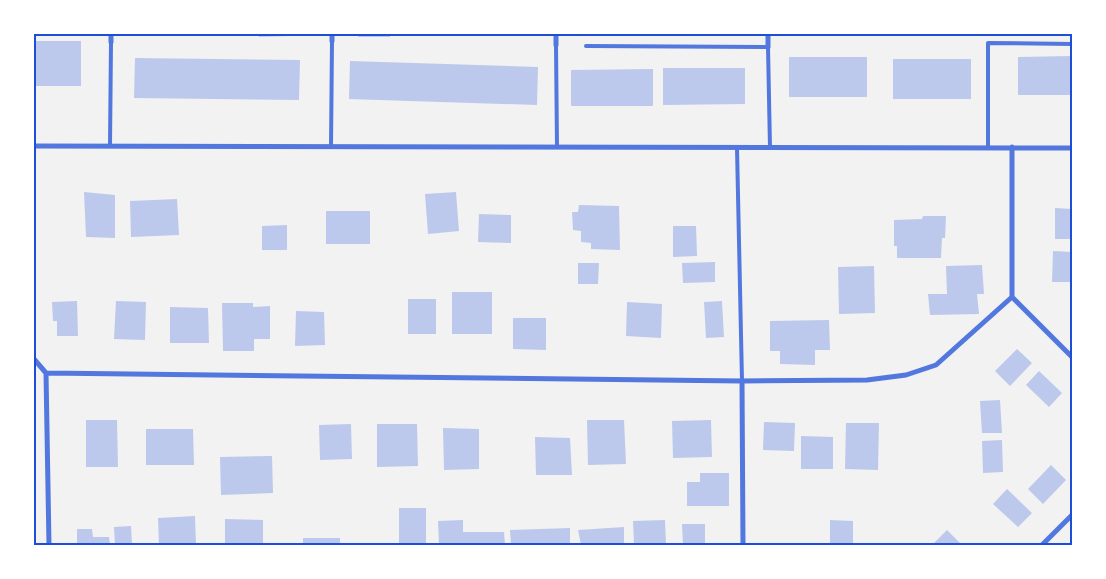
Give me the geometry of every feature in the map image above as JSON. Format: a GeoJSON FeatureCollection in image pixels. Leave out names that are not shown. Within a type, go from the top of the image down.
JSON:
{"type":"FeatureCollection","features":[{"type":"Feature","properties":{"kind":"street"},"geometry":{"type":"LineString","coordinates":[[111,34],[111,42]]}},
{"type":"Feature","properties":{"kind":"street"},"geometry":{"type":"LineString","coordinates":[[332,34],[332,41]]}},
{"type":"Feature","properties":{"kind":"street"},"geometry":{"type":"LineString","coordinates":[[556,34],[556,45]]}},
{"type":"Feature","properties":{"kind":"street"},"geometry":{"type":"LineString","coordinates":[[768,34],[768,47]]}},
{"type":"Feature","properties":{"kind":"street"},"geometry":{"type":"LineString","coordinates":[[34,146],[1072,148]]}},
{"type":"Feature","properties":{"kind":"street"},"geometry":{"type":"LineString","coordinates":[[1012,147],[1012,297],[1072,357]]}},
{"type":"Feature","properties":{"kind":"street"},"geometry":{"type":"LineString","coordinates":[[46,373],[742,381],[867,380],[906,375],[936,365],[1012,297]]}},
{"type":"Feature","properties":{"kind":"street"},"geometry":{"type":"LineString","coordinates":[[34,359],[46,373],[48,545]]}},
{"type":"Feature","properties":{"kind":"street"},"geometry":{"type":"LineString","coordinates":[[742,381],[744,545]]}},
{"type":"Feature","properties":{"kind":"street"},"geometry":{"type":"LineString","coordinates":[[1042,545],[1072,515]]}},
{"type":"Feature","properties":{"kind":"lane"},"geometry":{"type":"LineString","coordinates":[[331,146],[332,41]]}},
{"type":"Feature","properties":{"kind":"lane"},"geometry":{"type":"LineString","coordinates":[[110,146],[111,42]]}},
{"type":"Feature","properties":{"kind":"lane"},"geometry":{"type":"LineString","coordinates":[[988,147],[988,43],[1072,44]]}},
{"type":"Feature","properties":{"kind":"lane"},"geometry":{"type":"LineString","coordinates":[[556,45],[557,147]]}},
{"type":"Feature","properties":{"kind":"lane"},"geometry":{"type":"LineString","coordinates":[[586,46],[768,47],[770,148]]}},
{"type":"Feature","properties":{"kind":"lane"},"geometry":{"type":"LineString","coordinates":[[737,148],[742,381]]}},
{"type":"Feature","properties":{"kind":"building"},"geometry":{"type":"Polygon","coordinates":[[[259,34],[290,34],[290,36],[259,37],[259,34]]]}},
{"type":"Feature","properties":{"kind":"building"},"geometry":{"type":"Polygon","coordinates":[[[358,34],[390,34],[390,37],[358,37],[358,34]]]}},
{"type":"Feature","properties":{"kind":"building"},"geometry":{"type":"Polygon","coordinates":[[[34,41],[81,41],[81,86],[34,86],[34,41]]]}},
{"type":"Feature","properties":{"kind":"building"},"geometry":{"type":"Polygon","coordinates":[[[1072,56],[1072,95],[1018,95],[1018,57],[1072,56]]]}},
{"type":"Feature","properties":{"kind":"building"},"geometry":{"type":"Polygon","coordinates":[[[789,57],[867,57],[867,97],[789,97],[789,57]]]}},
{"type":"Feature","properties":{"kind":"building"},"geometry":{"type":"Polygon","coordinates":[[[135,58],[300,60],[299,100],[134,98],[135,58]]]}},
{"type":"Feature","properties":{"kind":"building"},"geometry":{"type":"Polygon","coordinates":[[[893,59],[971,59],[971,99],[893,99],[893,59]]]}},
{"type":"Feature","properties":{"kind":"building"},"geometry":{"type":"Polygon","coordinates":[[[350,61],[538,67],[537,105],[349,99],[350,61]]]}},
{"type":"Feature","properties":{"kind":"building"},"geometry":{"type":"Polygon","coordinates":[[[663,68],[745,68],[745,104],[663,105],[663,68]]]}},
{"type":"Feature","properties":{"kind":"building"},"geometry":{"type":"Polygon","coordinates":[[[653,69],[653,106],[571,106],[571,70],[653,69]]]}},
{"type":"Feature","properties":{"kind":"building"},"geometry":{"type":"Polygon","coordinates":[[[84,192],[115,195],[115,238],[86,237],[84,192]]]}},
{"type":"Feature","properties":{"kind":"building"},"geometry":{"type":"Polygon","coordinates":[[[456,192],[459,231],[428,234],[425,194],[456,192]]]}},
{"type":"Feature","properties":{"kind":"building"},"geometry":{"type":"Polygon","coordinates":[[[177,199],[179,235],[131,237],[130,201],[177,199]]]}},
{"type":"Feature","properties":{"kind":"building"},"geometry":{"type":"Polygon","coordinates":[[[579,205],[619,206],[620,250],[591,249],[591,243],[581,242],[581,231],[573,230],[572,212],[578,212],[579,205]]]}},
{"type":"Feature","properties":{"kind":"building"},"geometry":{"type":"Polygon","coordinates":[[[1055,208],[1072,209],[1072,239],[1055,239],[1055,208]]]}},
{"type":"Feature","properties":{"kind":"building"},"geometry":{"type":"Polygon","coordinates":[[[326,211],[370,211],[370,244],[326,244],[326,211]]]}},
{"type":"Feature","properties":{"kind":"building"},"geometry":{"type":"Polygon","coordinates":[[[479,214],[511,215],[511,243],[478,242],[479,214]]]}},
{"type":"Feature","properties":{"kind":"building"},"geometry":{"type":"Polygon","coordinates":[[[923,216],[946,216],[945,238],[942,238],[941,258],[897,258],[897,246],[894,246],[894,220],[922,219],[923,216]]]}},
{"type":"Feature","properties":{"kind":"building"},"geometry":{"type":"Polygon","coordinates":[[[287,225],[287,250],[262,250],[262,226],[287,225]]]}},
{"type":"Feature","properties":{"kind":"building"},"geometry":{"type":"Polygon","coordinates":[[[673,226],[696,226],[697,256],[673,257],[673,226]]]}},
{"type":"Feature","properties":{"kind":"building"},"geometry":{"type":"Polygon","coordinates":[[[1053,251],[1072,252],[1072,282],[1052,282],[1053,251]]]}},
{"type":"Feature","properties":{"kind":"building"},"geometry":{"type":"Polygon","coordinates":[[[715,262],[715,282],[683,283],[682,263],[715,262]]]}},
{"type":"Feature","properties":{"kind":"building"},"geometry":{"type":"Polygon","coordinates":[[[578,263],[599,263],[598,284],[578,284],[578,263]]]}},
{"type":"Feature","properties":{"kind":"building"},"geometry":{"type":"Polygon","coordinates":[[[982,265],[984,294],[977,294],[979,314],[930,315],[928,294],[947,294],[946,266],[982,265]]]}},
{"type":"Feature","properties":{"kind":"building"},"geometry":{"type":"Polygon","coordinates":[[[874,266],[875,313],[839,314],[838,267],[874,266]]]}},
{"type":"Feature","properties":{"kind":"building"},"geometry":{"type":"Polygon","coordinates":[[[452,292],[492,292],[492,334],[452,334],[452,292]]]}},
{"type":"Feature","properties":{"kind":"building"},"geometry":{"type":"Polygon","coordinates":[[[408,299],[436,299],[436,334],[408,334],[408,299]]]}},
{"type":"Feature","properties":{"kind":"building"},"geometry":{"type":"Polygon","coordinates":[[[77,301],[78,336],[57,336],[57,321],[53,321],[52,302],[77,301]]]}},
{"type":"Feature","properties":{"kind":"building"},"geometry":{"type":"Polygon","coordinates":[[[116,301],[146,302],[145,340],[114,339],[116,301]]]}},
{"type":"Feature","properties":{"kind":"building"},"geometry":{"type":"Polygon","coordinates":[[[722,301],[724,337],[706,338],[704,302],[722,301]]]}},
{"type":"Feature","properties":{"kind":"building"},"geometry":{"type":"Polygon","coordinates":[[[627,302],[662,304],[661,338],[626,336],[627,302]]]}},
{"type":"Feature","properties":{"kind":"building"},"geometry":{"type":"Polygon","coordinates":[[[222,303],[253,303],[253,307],[270,306],[270,339],[254,339],[254,351],[223,351],[222,303]]]}},
{"type":"Feature","properties":{"kind":"building"},"geometry":{"type":"Polygon","coordinates":[[[170,307],[208,308],[209,343],[170,343],[170,307]]]}},
{"type":"Feature","properties":{"kind":"building"},"geometry":{"type":"Polygon","coordinates":[[[296,311],[324,312],[325,345],[295,346],[296,311]]]}},
{"type":"Feature","properties":{"kind":"building"},"geometry":{"type":"Polygon","coordinates":[[[513,318],[546,318],[546,350],[513,349],[513,318]]]}},
{"type":"Feature","properties":{"kind":"building"},"geometry":{"type":"Polygon","coordinates":[[[829,320],[830,350],[815,350],[815,365],[780,364],[780,351],[770,351],[770,321],[829,320]]]}},
{"type":"Feature","properties":{"kind":"building"},"geometry":{"type":"Polygon","coordinates":[[[1017,349],[1032,363],[1010,386],[995,371],[1017,349]]]}},
{"type":"Feature","properties":{"kind":"building"},"geometry":{"type":"Polygon","coordinates":[[[1039,371],[1062,393],[1049,407],[1026,385],[1039,371]]]}},
{"type":"Feature","properties":{"kind":"building"},"geometry":{"type":"Polygon","coordinates":[[[1000,400],[1002,433],[982,433],[980,401],[1000,400]]]}},
{"type":"Feature","properties":{"kind":"building"},"geometry":{"type":"Polygon","coordinates":[[[86,420],[117,420],[118,467],[86,467],[86,420]]]}},
{"type":"Feature","properties":{"kind":"building"},"geometry":{"type":"Polygon","coordinates":[[[587,420],[624,420],[626,464],[588,465],[587,420]]]}},
{"type":"Feature","properties":{"kind":"building"},"geometry":{"type":"Polygon","coordinates":[[[711,420],[712,457],[673,458],[672,421],[711,420]]]}},
{"type":"Feature","properties":{"kind":"building"},"geometry":{"type":"Polygon","coordinates":[[[764,422],[795,423],[794,451],[763,450],[764,422]]]}},
{"type":"Feature","properties":{"kind":"building"},"geometry":{"type":"Polygon","coordinates":[[[846,423],[879,423],[878,470],[845,469],[846,423]]]}},
{"type":"Feature","properties":{"kind":"building"},"geometry":{"type":"Polygon","coordinates":[[[351,424],[352,459],[320,460],[319,425],[351,424]]]}},
{"type":"Feature","properties":{"kind":"building"},"geometry":{"type":"Polygon","coordinates":[[[377,424],[417,424],[418,466],[377,467],[377,424]]]}},
{"type":"Feature","properties":{"kind":"building"},"geometry":{"type":"Polygon","coordinates":[[[443,428],[479,429],[479,469],[444,470],[443,428]]]}},
{"type":"Feature","properties":{"kind":"building"},"geometry":{"type":"Polygon","coordinates":[[[146,429],[193,429],[194,465],[146,465],[146,429]]]}},
{"type":"Feature","properties":{"kind":"building"},"geometry":{"type":"Polygon","coordinates":[[[801,436],[833,437],[833,469],[801,469],[801,436]]]}},
{"type":"Feature","properties":{"kind":"building"},"geometry":{"type":"Polygon","coordinates":[[[535,437],[570,438],[572,475],[536,475],[535,437]]]}},
{"type":"Feature","properties":{"kind":"building"},"geometry":{"type":"Polygon","coordinates":[[[1002,440],[1003,472],[983,473],[982,441],[1002,440]]]}},
{"type":"Feature","properties":{"kind":"building"},"geometry":{"type":"Polygon","coordinates":[[[272,456],[273,493],[221,495],[220,457],[272,456]]]}},
{"type":"Feature","properties":{"kind":"building"},"geometry":{"type":"Polygon","coordinates":[[[1051,465],[1066,480],[1043,504],[1028,489],[1051,465]]]}},
{"type":"Feature","properties":{"kind":"building"},"geometry":{"type":"Polygon","coordinates":[[[700,473],[729,473],[729,506],[687,506],[687,482],[700,482],[700,473]]]}},
{"type":"Feature","properties":{"kind":"building"},"geometry":{"type":"Polygon","coordinates":[[[1007,489],[1032,513],[1018,527],[993,504],[1007,489]]]}},
{"type":"Feature","properties":{"kind":"building"},"geometry":{"type":"Polygon","coordinates":[[[399,508],[426,508],[426,545],[399,545],[399,508]]]}},
{"type":"Feature","properties":{"kind":"building"},"geometry":{"type":"Polygon","coordinates":[[[195,516],[196,545],[159,545],[158,518],[195,516]]]}},
{"type":"Feature","properties":{"kind":"building"},"geometry":{"type":"Polygon","coordinates":[[[225,519],[263,520],[263,545],[225,545],[225,519]]]}},
{"type":"Feature","properties":{"kind":"building"},"geometry":{"type":"Polygon","coordinates":[[[463,520],[463,532],[504,532],[505,545],[439,545],[438,521],[463,520]]]}},
{"type":"Feature","properties":{"kind":"building"},"geometry":{"type":"Polygon","coordinates":[[[665,520],[666,545],[634,545],[633,521],[665,520]]]}},
{"type":"Feature","properties":{"kind":"building"},"geometry":{"type":"Polygon","coordinates":[[[830,520],[853,521],[853,545],[830,545],[830,520]]]}},
{"type":"Feature","properties":{"kind":"building"},"geometry":{"type":"Polygon","coordinates":[[[682,524],[705,524],[705,545],[683,545],[682,524]]]}},
{"type":"Feature","properties":{"kind":"building"},"geometry":{"type":"Polygon","coordinates":[[[131,526],[132,545],[115,545],[114,527],[131,526]]]}},
{"type":"Feature","properties":{"kind":"building"},"geometry":{"type":"Polygon","coordinates":[[[624,527],[624,545],[581,545],[578,530],[624,527]]]}},
{"type":"Feature","properties":{"kind":"building"},"geometry":{"type":"Polygon","coordinates":[[[570,528],[570,545],[511,545],[510,530],[570,528]]]}},
{"type":"Feature","properties":{"kind":"building"},"geometry":{"type":"Polygon","coordinates":[[[77,529],[92,529],[93,537],[109,537],[110,545],[77,545],[77,529]]]}},
{"type":"Feature","properties":{"kind":"building"},"geometry":{"type":"Polygon","coordinates":[[[947,530],[960,543],[958,545],[932,545],[947,530]]]}},
{"type":"Feature","properties":{"kind":"building"},"geometry":{"type":"Polygon","coordinates":[[[303,538],[340,538],[340,545],[303,545],[303,538]]]}}]}
